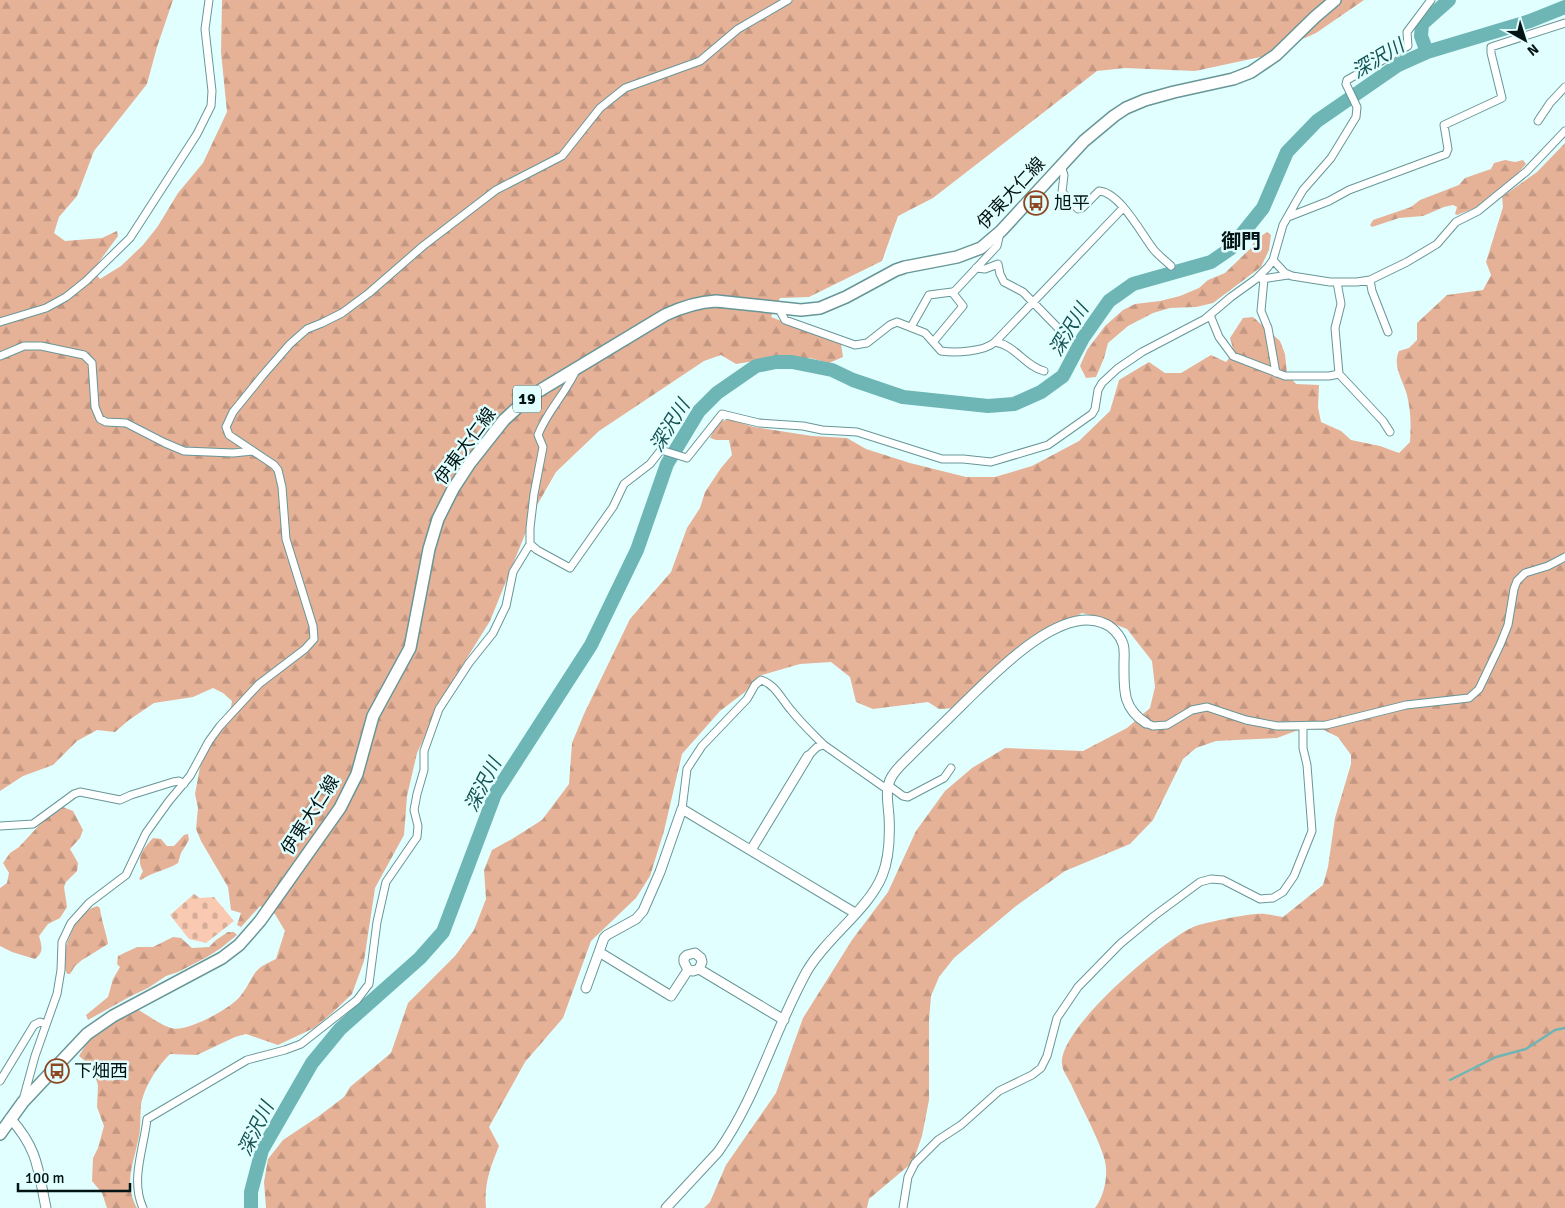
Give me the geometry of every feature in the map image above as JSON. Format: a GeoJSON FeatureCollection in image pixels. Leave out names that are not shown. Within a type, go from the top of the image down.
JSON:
{"type":"FeatureCollection","features":[{"type":"Feature","properties":{"kind":"main road","name":"伊東大仁線"},"geometry":{"type":"LineString","coordinates":[[0,1134],[23,1102],[87,1034],[113,1016],[222,958],[239,945],[260,921],[340,808],[350,790],[362,759],[374,716],[410,648],[420,591],[438,519],[470,463],[504,420],[529,397],[665,315],[694,303],[716,301],[810,310],[846,298],[896,270],[971,253],[990,242],[1000,233],[1061,166],[1104,123],[1126,108],[1174,92],[1233,79],[1251,72],[1276,55],[1335,0]]}},
{"type":"Feature","properties":{"kind":"street"},"geometry":{"type":"LineString","coordinates":[[0,322],[46,308],[66,297],[86,281],[130,238],[197,134],[211,106],[212,91],[205,29],[209,0]]}},
{"type":"Feature","properties":{"kind":"street"},"geometry":{"type":"LineString","coordinates":[[23,1102],[28,1077],[59,984],[62,942],[65,934],[82,910],[126,875],[146,833],[184,784],[220,726],[259,684],[306,649],[314,639],[313,626],[286,539],[281,477],[274,464],[229,435],[226,427],[233,412],[290,344],[307,329],[342,313],[369,293],[423,246],[496,190],[562,156],[600,108],[625,88],[700,61],[738,29],[788,0]]}},
{"type":"Feature","properties":{"kind":"street"},"geometry":{"type":"LineString","coordinates":[[1276,373],[1268,328],[1260,311],[1262,278],[1272,260],[1288,217],[1303,190],[1331,158],[1356,117],[1357,107],[1346,84],[1347,80],[1408,46],[1407,32],[1431,0]]}},
{"type":"Feature","properties":{"kind":"street"},"geometry":{"type":"LineString","coordinates":[[1288,217],[1330,201],[1349,190],[1446,154],[1448,149],[1444,126],[1502,98],[1490,53],[1491,47],[1565,23]]}},
{"type":"Feature","properties":{"kind":"street"},"geometry":{"type":"LineString","coordinates":[[1538,121],[1550,103],[1565,87]]}},
{"type":"Feature","properties":{"kind":"street"},"geometry":{"type":"LineString","coordinates":[[530,544],[537,550],[570,568],[613,507],[624,484],[650,464],[661,450],[685,458],[703,439],[722,414],[759,424],[803,426],[822,430],[858,432],[942,459],[991,462],[1048,445],[1092,414],[1095,409],[1098,390],[1102,383],[1117,369],[1142,352],[1210,315],[1231,297],[1262,278],[1288,275],[1337,282],[1370,280],[1407,262],[1437,244],[1456,222],[1478,210],[1527,171],[1565,131]]}},
{"type":"Feature","properties":{"kind":"street"},"geometry":{"type":"LineString","coordinates":[[1061,166],[1064,175],[1062,192],[1078,209],[1082,208],[1097,193],[1102,191],[1123,208],[1136,223],[1155,252],[1171,266]]}},
{"type":"Feature","properties":{"kind":"street"},"geometry":{"type":"LineString","coordinates":[[778,307],[785,320],[855,345],[867,343],[894,323],[900,322],[925,333],[934,341],[938,350],[948,352],[986,348],[995,342],[1123,208]]}},
{"type":"Feature","properties":{"kind":"street"},"geometry":{"type":"LineString","coordinates":[[953,293],[997,246],[1000,233]]}},
{"type":"Feature","properties":{"kind":"street"},"geometry":{"type":"LineString","coordinates":[[1272,260],[1288,275]]}},
{"type":"Feature","properties":{"kind":"street"},"geometry":{"type":"LineString","coordinates":[[976,268],[985,268],[996,263],[998,264],[1004,282],[1023,292],[1060,330],[1068,335]]}},
{"type":"Feature","properties":{"kind":"street"},"geometry":{"type":"LineString","coordinates":[[1370,280],[1374,297],[1388,332]]}},
{"type":"Feature","properties":{"kind":"street"},"geometry":{"type":"LineString","coordinates":[[1337,282],[1341,304],[1335,328],[1339,374],[1383,421],[1390,432]]}},
{"type":"Feature","properties":{"kind":"street"},"geometry":{"type":"LineString","coordinates":[[911,327],[930,295],[951,291],[963,306],[934,341]]}},
{"type":"Feature","properties":{"kind":"street"},"geometry":{"type":"LineString","coordinates":[[1210,315],[1219,337],[1233,356],[1276,373],[1302,377],[1339,374]]}},
{"type":"Feature","properties":{"kind":"street"},"geometry":{"type":"LineString","coordinates":[[995,342],[1006,345],[1025,360],[1044,371]]}},
{"type":"Feature","properties":{"kind":"street"},"geometry":{"type":"LineString","coordinates":[[0,356],[24,346],[41,346],[84,355],[92,363],[95,407],[100,419],[106,422],[126,423],[184,451],[253,451]]}},
{"type":"Feature","properties":{"kind":"street"},"geometry":{"type":"LineString","coordinates":[[143,1208],[139,1198],[137,1172],[147,1119],[246,1060],[301,1044],[357,1000],[369,984],[377,922],[386,882],[417,838],[418,826],[414,810],[424,770],[424,751],[439,709],[469,663],[493,633],[506,606],[514,572],[530,544],[534,494],[543,447],[538,435],[542,425],[571,382],[577,368]]}},
{"type":"Feature","properties":{"kind":"street"},"geometry":{"type":"LineString","coordinates":[[666,1208],[725,1142],[748,1100],[807,971],[816,957],[877,886],[887,862],[888,787],[896,770],[1001,668],[1034,641],[1074,621],[1086,619],[1109,625],[1123,644],[1126,700],[1134,715],[1153,726],[1167,725],[1192,710],[1207,707],[1246,720],[1277,726],[1333,724],[1406,705],[1469,698],[1480,690],[1500,645],[1508,625],[1517,580],[1525,574],[1548,566],[1565,556]]}},
{"type":"Feature","properties":{"kind":"street"},"geometry":{"type":"LineString","coordinates":[[586,988],[604,938],[607,934],[636,918],[643,911],[660,872],[682,809],[687,769],[702,746],[747,699],[755,685],[761,680],[766,682],[783,698],[790,710],[824,746],[903,796],[908,797],[944,778],[950,768]]}},
{"type":"Feature","properties":{"kind":"street"},"geometry":{"type":"LineString","coordinates":[[903,1208],[906,1186],[914,1163],[938,1140],[961,1125],[999,1092],[1032,1075],[1040,1068],[1047,1056],[1058,1018],[1078,987],[1120,944],[1200,882],[1211,879],[1222,880],[1260,898],[1273,898],[1283,892],[1294,876],[1312,831],[1307,765],[1303,748],[1303,726]]}},
{"type":"Feature","properties":{"kind":"street"},"geometry":{"type":"LineString","coordinates":[[751,850],[808,756],[817,747],[824,746]]}},
{"type":"Feature","properties":{"kind":"street"},"geometry":{"type":"LineString","coordinates":[[0,826],[34,824],[74,794],[80,792],[120,800],[173,782],[178,781],[184,784]]}},
{"type":"Feature","properties":{"kind":"street"},"geometry":{"type":"LineString","coordinates":[[682,809],[855,913]]}},
{"type":"Feature","properties":{"kind":"street"},"geometry":{"type":"LineString","coordinates":[[599,952],[671,996],[688,970]]}},
{"type":"Feature","properties":{"kind":"street"},"geometry":{"type":"LineString","coordinates":[[695,953],[701,958],[702,962],[699,969],[688,970],[684,958],[695,953]]}},
{"type":"Feature","properties":{"kind":"street"},"geometry":{"type":"LineString","coordinates":[[699,969],[784,1020]]}},
{"type":"Feature","properties":{"kind":"street"},"geometry":{"type":"LineString","coordinates":[[0,1081],[34,1025],[40,1022],[46,1024]]}},
{"type":"Feature","properties":{"kind":"street"},"geometry":{"type":"LineString","coordinates":[[10,1118],[28,1141],[34,1153],[46,1208]]}},
{"type":"Feature","properties":{"kind":"green space"},"geometry":{"type":"Polygon","coordinates":[[[0,0],[173,0],[147,84],[94,151],[77,196],[59,217],[54,233],[65,241],[102,238],[117,231],[118,236],[93,270],[100,279],[121,266],[143,245],[158,226],[178,193],[203,163],[227,112],[221,52],[222,0],[1364,0],[1316,33],[1265,56],[1195,71],[1125,68],[1097,71],[933,198],[898,216],[882,261],[809,297],[780,298],[771,317],[841,344],[843,357],[829,363],[810,358],[773,358],[736,364],[721,355],[704,361],[599,431],[556,472],[536,507],[490,621],[447,690],[417,753],[407,796],[404,835],[375,888],[364,961],[352,994],[314,1028],[278,1045],[246,1034],[235,1037],[197,1055],[170,1054],[152,1078],[145,1091],[141,1105],[140,1132],[130,1181],[133,1199],[137,1208],[107,1208],[102,1193],[92,1181],[93,1158],[104,1126],[97,1107],[98,1085],[92,1067],[79,1056],[88,1041],[118,1019],[137,1009],[163,1025],[178,1029],[198,1023],[220,1012],[230,1006],[242,994],[255,973],[262,966],[276,959],[285,931],[275,914],[260,906],[241,927],[237,925],[241,913],[231,910],[228,887],[196,829],[198,808],[195,794],[200,767],[220,722],[231,707],[232,701],[223,693],[213,688],[193,697],[154,703],[115,732],[97,730],[77,741],[53,765],[23,776],[0,791],[0,0]]]}},
{"type":"Feature","properties":{"kind":"green space"},"geometry":{"type":"Polygon","coordinates":[[[1565,143],[1565,1208],[1095,1208],[1105,1184],[1105,1160],[1092,1127],[1063,1069],[1065,1049],[1076,1030],[1114,988],[1137,967],[1178,935],[1198,925],[1252,914],[1283,917],[1323,885],[1328,867],[1335,818],[1351,764],[1351,755],[1338,737],[1324,730],[1301,729],[1277,738],[1216,741],[1196,748],[1183,759],[1153,820],[1130,844],[1065,871],[1016,906],[954,958],[939,977],[931,996],[929,1020],[929,1100],[922,1136],[913,1162],[869,1199],[867,1208],[704,1208],[710,1202],[726,1165],[776,1093],[803,1018],[852,940],[888,892],[916,831],[945,791],[972,768],[1005,748],[1083,751],[1127,728],[1150,708],[1155,687],[1152,661],[1127,629],[1082,613],[1040,637],[966,706],[956,708],[939,709],[928,702],[873,709],[856,702],[850,677],[831,662],[800,664],[759,676],[745,692],[720,711],[682,754],[664,831],[650,876],[636,898],[591,941],[563,1018],[525,1062],[489,1127],[499,1146],[488,1176],[486,1208],[266,1208],[264,1182],[268,1159],[283,1140],[344,1097],[350,1087],[391,1053],[408,1003],[455,956],[474,930],[486,899],[484,870],[492,850],[542,820],[569,784],[572,743],[630,619],[671,572],[687,528],[700,508],[705,492],[732,455],[729,440],[710,438],[715,428],[722,421],[729,419],[754,427],[812,436],[847,438],[866,449],[910,463],[966,477],[995,477],[1032,466],[1079,441],[1110,411],[1119,380],[1149,362],[1165,373],[1181,373],[1211,355],[1226,362],[1234,352],[1230,338],[1243,318],[1253,317],[1280,341],[1285,354],[1287,374],[1296,384],[1319,385],[1318,407],[1321,422],[1341,431],[1351,440],[1380,446],[1399,453],[1410,442],[1411,424],[1407,395],[1397,368],[1399,351],[1409,348],[1417,340],[1417,323],[1447,295],[1483,290],[1491,275],[1486,262],[1503,207],[1502,197],[1537,172],[1565,143]]]}},
{"type":"Feature","properties":{"kind":"green space"},"geometry":{"type":"Polygon","coordinates":[[[1505,160],[1515,162],[1523,160],[1526,164],[1517,174],[1475,208],[1457,215],[1455,214],[1457,207],[1453,205],[1423,216],[1399,218],[1372,227],[1370,225],[1373,220],[1411,207],[1420,200],[1459,185],[1465,178],[1491,169],[1494,163],[1505,160]]]}},
{"type":"Feature","properties":{"kind":"green space"},"geometry":{"type":"Polygon","coordinates":[[[1267,232],[1271,235],[1269,250],[1261,267],[1213,303],[1196,307],[1170,308],[1153,313],[1128,326],[1108,343],[1096,377],[1086,378],[1080,366],[1087,350],[1105,326],[1123,310],[1135,304],[1180,296],[1199,288],[1208,280],[1225,273],[1251,248],[1255,240],[1267,232]]]}},
{"type":"Feature","properties":{"kind":"green space"},"geometry":{"type":"Polygon","coordinates":[[[63,807],[73,811],[83,830],[80,838],[70,849],[78,863],[77,871],[66,882],[64,887],[67,907],[60,918],[48,924],[39,936],[42,949],[35,959],[0,946],[0,888],[7,883],[9,873],[3,863],[10,853],[19,847],[45,819],[63,807]]]}},
{"type":"Feature","properties":{"kind":"green space"},"geometry":{"type":"Polygon","coordinates":[[[188,834],[189,840],[181,853],[178,863],[141,880],[139,879],[143,871],[140,857],[153,838],[161,839],[167,846],[174,846],[184,835],[188,834]]]}},
{"type":"Feature","properties":{"kind":"green space"},"geometry":{"type":"Polygon","coordinates":[[[194,894],[200,898],[214,897],[234,921],[206,943],[189,939],[170,915],[194,894]]]}},
{"type":"Feature","properties":{"kind":"green space"},"geometry":{"type":"Polygon","coordinates":[[[97,906],[100,908],[108,944],[82,960],[70,974],[67,974],[64,956],[66,945],[76,922],[82,914],[97,906]]]}},
{"type":"Feature","properties":{"kind":"green space"},"geometry":{"type":"Polygon","coordinates":[[[228,932],[234,932],[237,935],[207,957],[166,976],[148,988],[88,1020],[86,1015],[108,997],[113,979],[120,967],[117,964],[118,956],[137,947],[153,947],[173,937],[181,938],[192,948],[209,947],[228,932]]]}},
{"type":"Feature","properties":{"kind":"waterway","name":"深沢川"},"geometry":{"type":"LineString","coordinates":[[1427,52],[1421,36],[1422,24],[1449,0]]}},
{"type":"Feature","properties":{"kind":"waterway","name":"深沢川"},"geometry":{"type":"LineString","coordinates":[[251,1208],[251,1192],[262,1150],[312,1063],[340,1029],[420,958],[443,932],[495,794],[591,645],[637,550],[667,464],[699,411],[717,393],[756,366],[776,362],[792,362],[832,370],[853,380],[903,397],[988,406],[1014,404],[1041,392],[1063,376],[1083,338],[1109,301],[1133,284],[1211,262],[1230,249],[1263,208],[1287,152],[1317,121],[1398,65],[1427,52],[1530,21],[1565,7]]}},
{"type":"Feature","properties":{"kind":"waterway"},"geometry":{"type":"LineString","coordinates":[[1450,1080],[1496,1057],[1526,1049],[1555,1030],[1565,1028]]}},
{"type":"Feature","properties":{"kind":"place","name":"旭平"},"geometry":{"type":"Point","coordinates":[1036,203]}},
{"type":"Feature","properties":{"kind":"place","name":"下畑西"},"geometry":{"type":"Point","coordinates":[57,1071]}},
{"type":"Feature","properties":{"kind":"district","name":"御門"},"geometry":{"type":"Point","coordinates":[1241,241]}}]}
